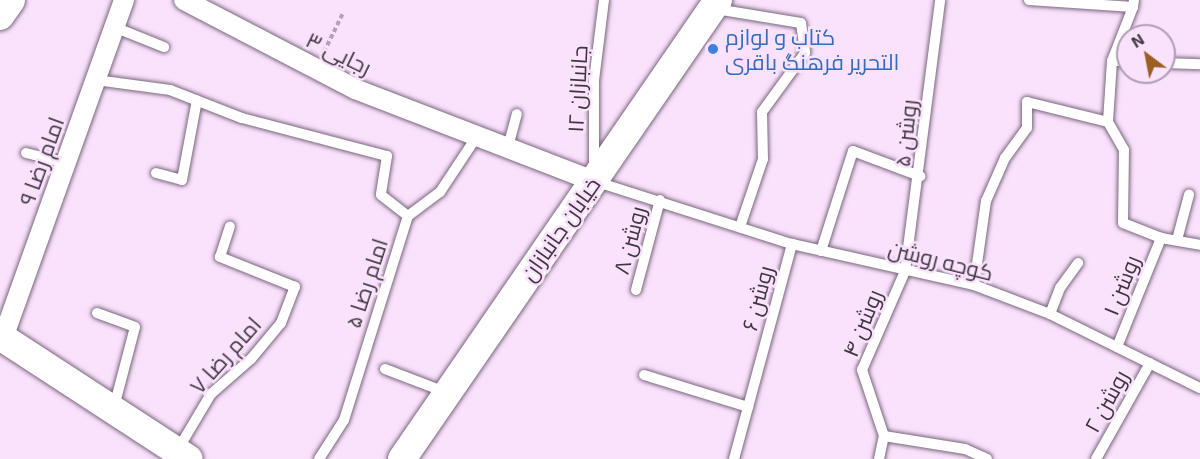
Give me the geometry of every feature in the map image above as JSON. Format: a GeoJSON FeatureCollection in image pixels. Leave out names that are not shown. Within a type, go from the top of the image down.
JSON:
{"type":"FeatureCollection","features":[{"type":"Feature","properties":{"kind":"street"},"geometry":{"type":"LineString","coordinates":[[0,16],[11,0]]}},
{"type":"Feature","properties":{"kind":"street","name":"امام رضا ۹"},"geometry":{"type":"LineString","coordinates":[[2,337],[124,0]]}},
{"type":"Feature","properties":{"kind":"street","name":"رجایی ۳"},"geometry":{"type":"LineString","coordinates":[[184,0],[355,89],[594,181]]}},
{"type":"Feature","properties":{"kind":"street","name":"خیابان جانبازان"},"geometry":{"type":"LineString","coordinates":[[402,459],[715,4]]}},
{"type":"Feature","properties":{"kind":"street"},"geometry":{"type":"LineString","coordinates":[[2,337],[179,456]]}},
{"type":"Feature","properties":{"kind":"lane","name":"جانبازان ۱۲"},"geometry":{"type":"LineString","coordinates":[[594,181],[594,80],[604,0]]}},
{"type":"Feature","properties":{"kind":"lane","name":"روشن ۵"},"geometry":{"type":"LineString","coordinates":[[905,270],[920,176],[940,0]]}},
{"type":"Feature","properties":{"kind":"lane"},"geometry":{"type":"LineString","coordinates":[[1031,0],[1134,3],[1112,61],[1108,122],[1124,150],[1123,223],[1161,238],[1200,245]]}},
{"type":"Feature","properties":{"kind":"lane"},"geometry":{"type":"LineString","coordinates":[[715,4],[801,23],[805,52],[762,112],[763,159],[740,227]]}},
{"type":"Feature","properties":{"kind":"lane"},"geometry":{"type":"LineString","coordinates":[[114,27],[164,47]]}},
{"type":"Feature","properties":{"kind":"lane"},"geometry":{"type":"LineString","coordinates":[[1112,61],[1116,61]]}},
{"type":"Feature","properties":{"kind":"lane"},"geometry":{"type":"LineString","coordinates":[[1176,63],[1200,64]]}},
{"type":"Feature","properties":{"kind":"lane"},"geometry":{"type":"LineString","coordinates":[[96,80],[170,90],[242,118],[387,156],[381,195],[408,216]]}},
{"type":"Feature","properties":{"kind":"lane"},"geometry":{"type":"LineString","coordinates":[[156,173],[182,180],[197,100]]}},
{"type":"Feature","properties":{"kind":"lane"},"geometry":{"type":"LineString","coordinates":[[974,285],[986,201],[1005,158],[1027,128],[1027,102],[1108,122]]}},
{"type":"Feature","properties":{"kind":"lane"},"geometry":{"type":"LineString","coordinates":[[508,147],[517,114]]}},
{"type":"Feature","properties":{"kind":"lane","name":"امام رضا ۵"},"geometry":{"type":"LineString","coordinates":[[319,459],[344,420],[408,216],[440,192],[477,136]]}},
{"type":"Feature","properties":{"kind":"lane"},"geometry":{"type":"LineString","coordinates":[[820,251],[853,151],[920,176]]}},
{"type":"Feature","properties":{"kind":"lane"},"geometry":{"type":"LineString","coordinates":[[26,153],[66,163]]}},
{"type":"Feature","properties":{"kind":"lane","name":"کوچه روشن"},"geometry":{"type":"LineString","coordinates":[[594,181],[660,200],[792,244],[974,285],[1050,314],[1200,388]]}},
{"type":"Feature","properties":{"kind":"lane"},"geometry":{"type":"LineString","coordinates":[[1177,240],[1189,195]]}},
{"type":"Feature","properties":{"kind":"lane","name":"روشن ۸"},"geometry":{"type":"LineString","coordinates":[[636,290],[660,200]]}},
{"type":"Feature","properties":{"kind":"lane","name":"امام رضا ۷"},"geometry":{"type":"LineString","coordinates":[[179,456],[211,394],[251,359],[281,322],[295,287],[220,257],[230,227]]}},
{"type":"Feature","properties":{"kind":"lane","name":"روشن ۱"},"geometry":{"type":"LineString","coordinates":[[1117,347],[1161,238]]}},
{"type":"Feature","properties":{"kind":"lane","name":"روشن ۶"},"geometry":{"type":"LineString","coordinates":[[734,459],[792,244]]}},
{"type":"Feature","properties":{"kind":"lane"},"geometry":{"type":"LineString","coordinates":[[1050,314],[1060,288],[1078,263]]}},
{"type":"Feature","properties":{"kind":"lane","name":"روشن ۴"},"geometry":{"type":"LineString","coordinates":[[884,436],[862,370],[905,270]]}},
{"type":"Feature","properties":{"kind":"lane"},"geometry":{"type":"LineString","coordinates":[[97,313],[135,327],[113,410]]}},
{"type":"Feature","properties":{"kind":"lane","name":"روشن ۲"},"geometry":{"type":"LineString","coordinates":[[1096,459],[1150,363]]}},
{"type":"Feature","properties":{"kind":"lane"},"geometry":{"type":"LineString","coordinates":[[385,369],[446,392]]}},
{"type":"Feature","properties":{"kind":"lane"},"geometry":{"type":"LineString","coordinates":[[644,375],[748,407]]}},
{"type":"Feature","properties":{"kind":"lane"},"geometry":{"type":"LineString","coordinates":[[879,459],[884,436],[944,446],[987,459]]}},
{"type":"Feature","properties":{"kind":"path"},"geometry":{"type":"LineString","coordinates":[[316,69],[343,13]]}},
{"type":"Feature","properties":{"kind":"place","name":"کتاب و لوازم التحریر فرهنگ باقری"},"geometry":{"type":"Point","coordinates":[713,49]}}]}
